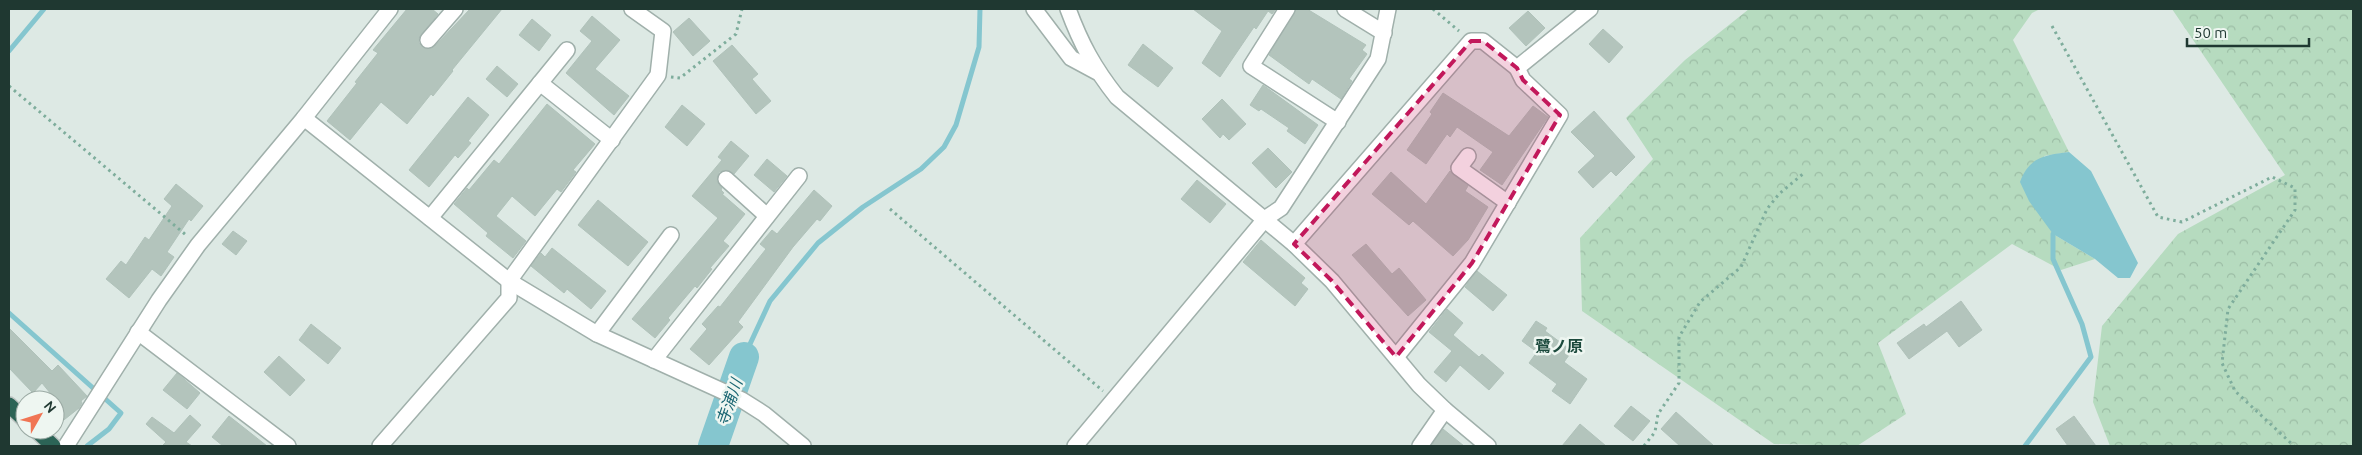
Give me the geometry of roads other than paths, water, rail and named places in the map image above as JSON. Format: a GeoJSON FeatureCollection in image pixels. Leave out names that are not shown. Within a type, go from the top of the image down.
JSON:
{"type":"FeatureCollection","features":[{"type":"Feature","properties":{"kind":"street"},"geometry":{"type":"LineString","coordinates":[[66,446],[138,332],[198,245],[304,118],[390,9]]}},
{"type":"Feature","properties":{"kind":"street"},"geometry":{"type":"LineString","coordinates":[[428,40],[453,9]]}},
{"type":"Feature","properties":{"kind":"street"},"geometry":{"type":"LineString","coordinates":[[380,446],[509,298],[509,281],[658,75],[663,31],[632,9]]}},
{"type":"Feature","properties":{"kind":"street"},"geometry":{"type":"LineString","coordinates":[[1034,9],[1071,58],[1097,72]]}},
{"type":"Feature","properties":{"kind":"street"},"geometry":{"type":"LineString","coordinates":[[1068,9],[1080,42],[1097,72],[1117,97],[1144,121],[1266,218],[1294,244],[1332,282],[1419,385],[1445,410],[1488,446]]}},
{"type":"Feature","properties":{"kind":"street"},"geometry":{"type":"LineString","coordinates":[[1287,9],[1251,66],[1338,122]]}},
{"type":"Feature","properties":{"kind":"street"},"geometry":{"type":"LineString","coordinates":[[1345,9],[1384,33]]}},
{"type":"Feature","properties":{"kind":"street"},"geometry":{"type":"LineString","coordinates":[[1075,446],[1266,218],[1281,208],[1378,59],[1388,9]]}},
{"type":"Feature","properties":{"kind":"street"},"geometry":{"type":"LineString","coordinates":[[1517,68],[1590,9]]}},
{"type":"Feature","properties":{"kind":"street"},"geometry":{"type":"LineString","coordinates":[[1294,244],[1471,41],[1483,41],[1517,68],[1523,80],[1560,115],[1472,263],[1396,357]]}},
{"type":"Feature","properties":{"kind":"street"},"geometry":{"type":"LineString","coordinates":[[430,218],[567,50]]}},
{"type":"Feature","properties":{"kind":"street"},"geometry":{"type":"LineString","coordinates":[[540,83],[612,140]]}},
{"type":"Feature","properties":{"kind":"street"},"geometry":{"type":"LineString","coordinates":[[304,118],[509,281],[597,334],[742,400],[764,414],[803,446]]}},
{"type":"Feature","properties":{"kind":"street"},"geometry":{"type":"LineString","coordinates":[[1468,156],[1459,168],[1508,203]]}},
{"type":"Feature","properties":{"kind":"street"},"geometry":{"type":"LineString","coordinates":[[654,360],[799,176]]}},
{"type":"Feature","properties":{"kind":"street"},"geometry":{"type":"LineString","coordinates":[[726,179],[767,216]]}},
{"type":"Feature","properties":{"kind":"street"},"geometry":{"type":"LineString","coordinates":[[597,334],[671,235]]}},
{"type":"Feature","properties":{"kind":"street"},"geometry":{"type":"LineString","coordinates":[[138,332],[288,446]]}},
{"type":"Feature","properties":{"kind":"street"},"geometry":{"type":"LineString","coordinates":[[1420,446],[1445,410]]}},
{"type":"Feature","properties":{"kind":"water"},"geometry":{"type":"Polygon","coordinates":[[[2069,152],[2091,171],[2138,263],[2130,278],[2118,278],[2095,259],[2053,234],[2029,201],[2020,182],[2028,167],[2045,156],[2069,152]]]}},
{"type":"Feature","properties":{"kind":"waterway"},"geometry":{"type":"LineString","coordinates":[[9,51],[44,9]]}},
{"type":"Feature","properties":{"kind":"waterway"},"geometry":{"type":"LineString","coordinates":[[744,357],[770,301],[818,243],[863,207],[921,169],[944,147],[956,125],[979,47],[980,9]]}},
{"type":"Feature","properties":{"kind":"waterway"},"geometry":{"type":"LineString","coordinates":[[2025,446],[2091,357],[2082,324],[2053,259],[2053,234]]}},
{"type":"Feature","properties":{"kind":"waterway"},"geometry":{"type":"LineString","coordinates":[[9,313],[121,413],[109,429],[87,446]]}},
{"type":"Feature","properties":{"kind":"waterway","name":"寺浦川"},"geometry":{"type":"LineString","coordinates":[[713,446],[744,357]]}},
{"type":"Feature","properties":{"kind":"district","name":"鷺ノ原"},"geometry":{"type":"Point","coordinates":[1559,346]}}]}
